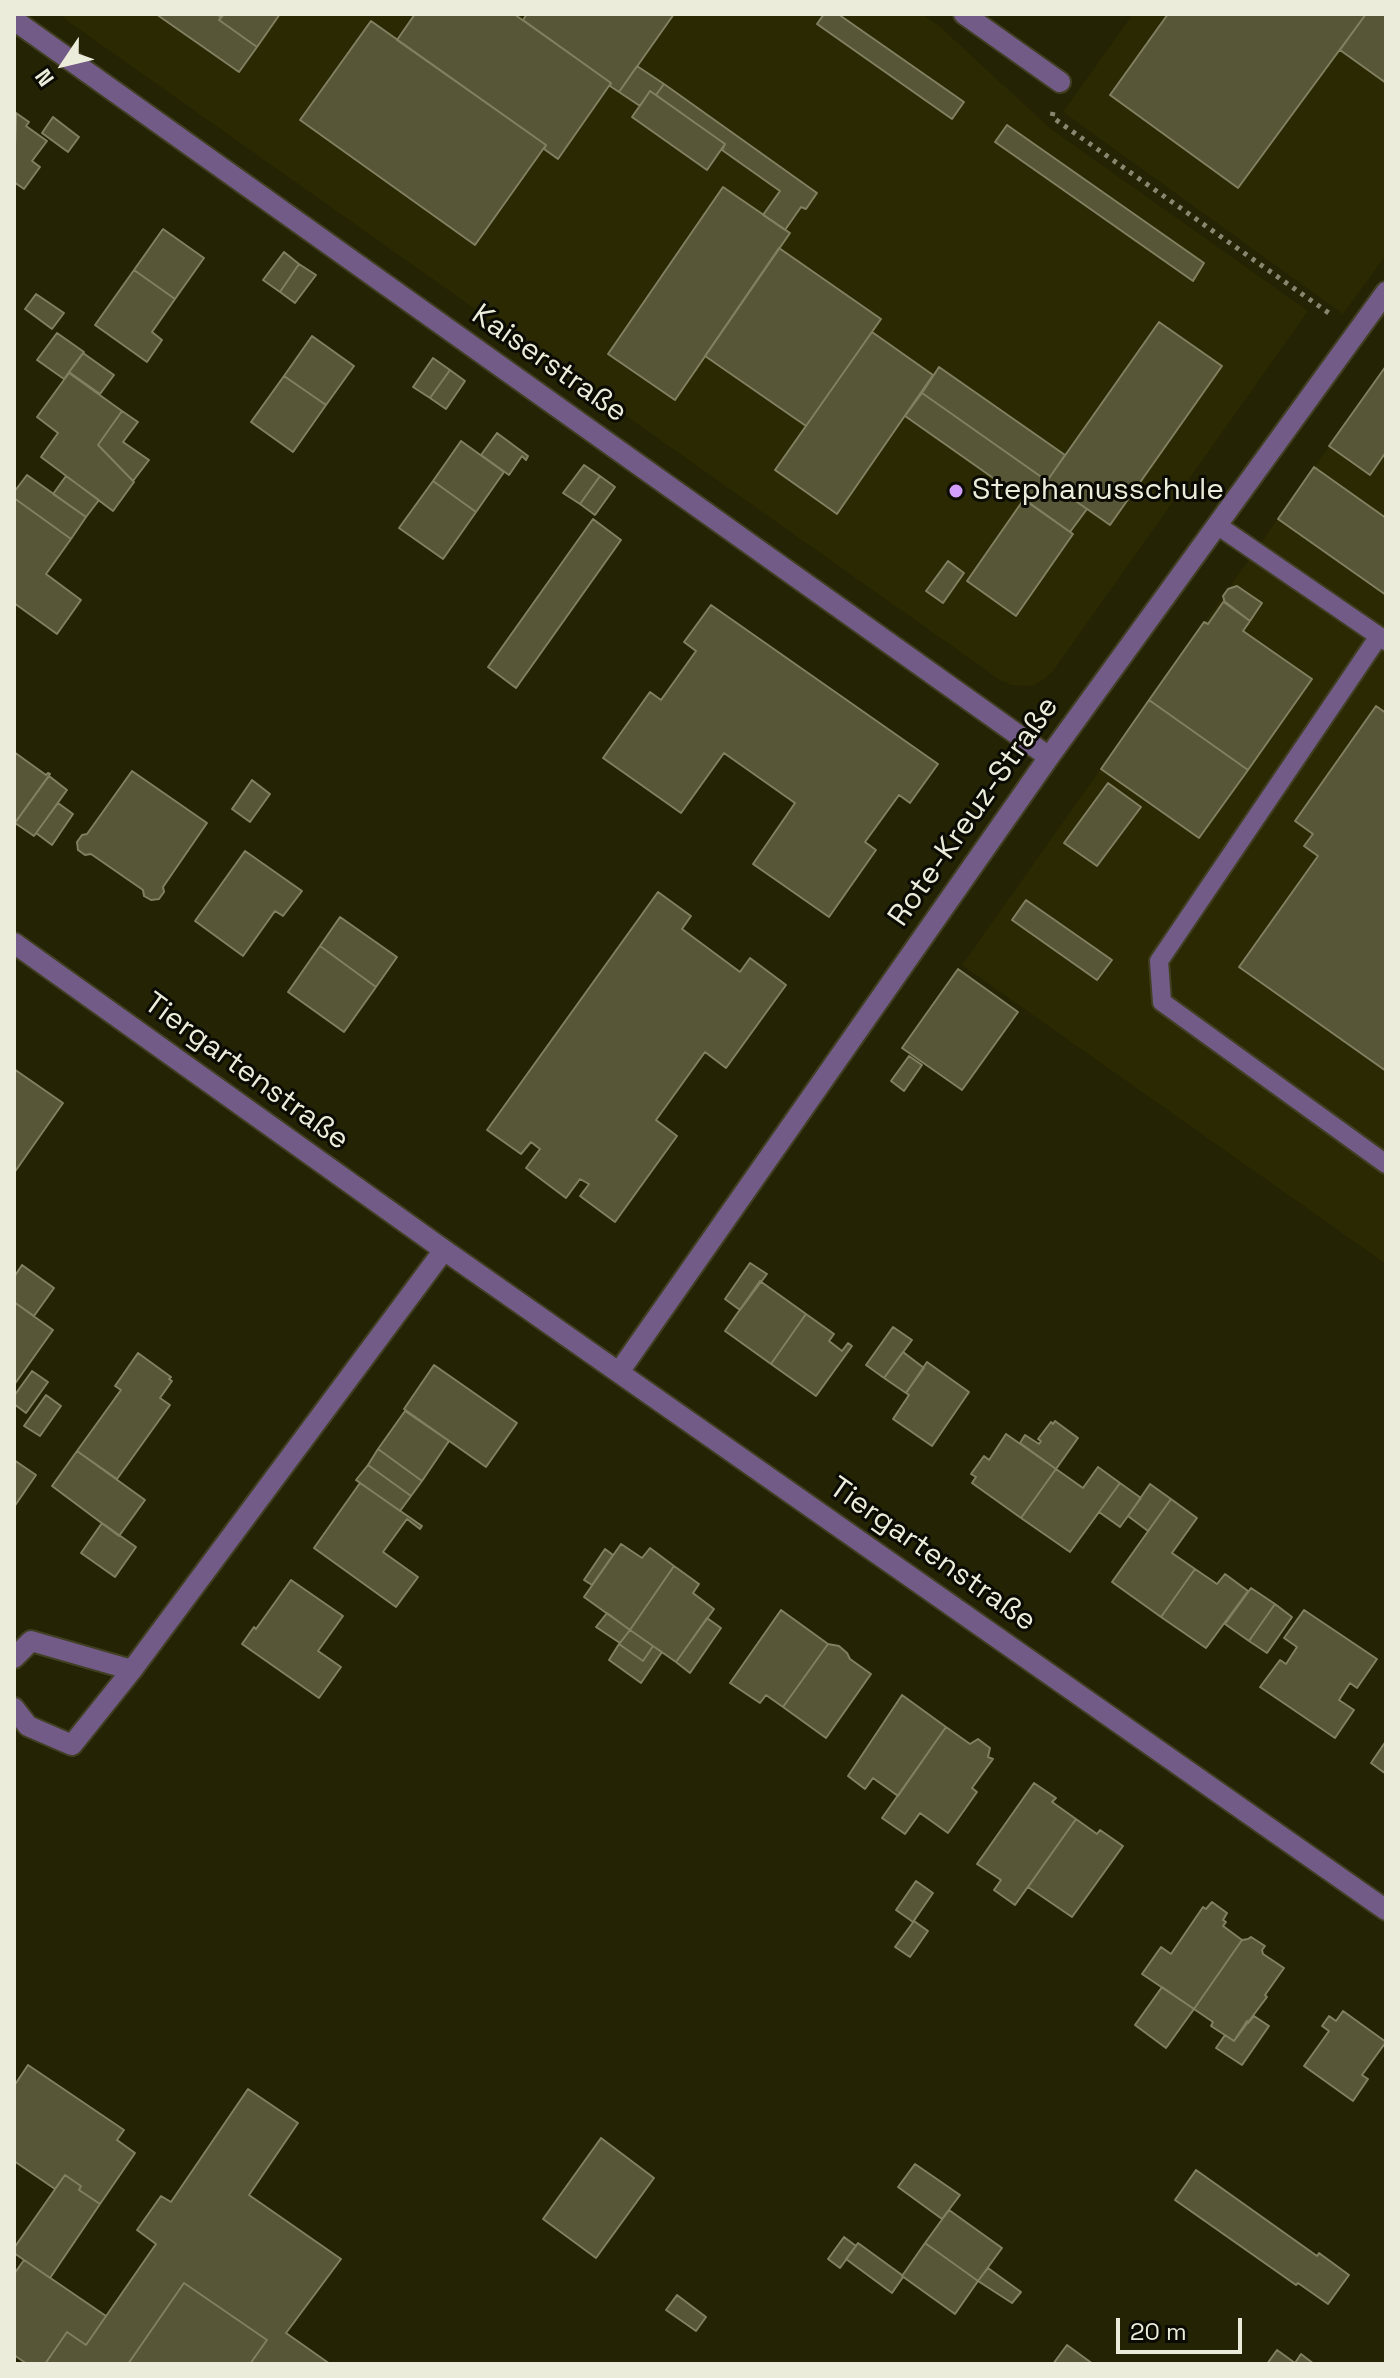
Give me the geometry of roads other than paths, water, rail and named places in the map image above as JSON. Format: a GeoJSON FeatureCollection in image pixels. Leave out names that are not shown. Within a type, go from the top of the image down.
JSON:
{"type":"FeatureCollection","features":[{"type":"Feature","properties":{"kind":"street"},"geometry":{"type":"LineString","coordinates":[[964,14],[1060,82]]}},
{"type":"Feature","properties":{"kind":"street","name":"Kaiserstraße"},"geometry":{"type":"LineString","coordinates":[[14,20],[1049,757]]}},
{"type":"Feature","properties":{"kind":"street","name":"Rote-Kreuz-Straße"},"geometry":{"type":"LineString","coordinates":[[619,1372],[1049,757],[1386,292]]}},
{"type":"Feature","properties":{"kind":"street","name":"Tiergartenstraße"},"geometry":{"type":"LineString","coordinates":[[14,943],[444,1250],[1386,1910]]}},
{"type":"Feature","properties":{"kind":"street"},"geometry":{"type":"LineString","coordinates":[[14,1708],[28,1726],[72,1745],[132,1670],[444,1250]]}},
{"type":"Feature","properties":{"kind":"street"},"geometry":{"type":"LineString","coordinates":[[14,1658],[31,1641],[132,1670]]}},
{"type":"Feature","properties":{"kind":"lane"},"geometry":{"type":"LineString","coordinates":[[1217,525],[1382,639],[1159,961],[1162,1002],[1386,1164]]}},
{"type":"Feature","properties":{"kind":"place","name":"Stephanusschule"},"geometry":{"type":"Point","coordinates":[956,491]}}]}
